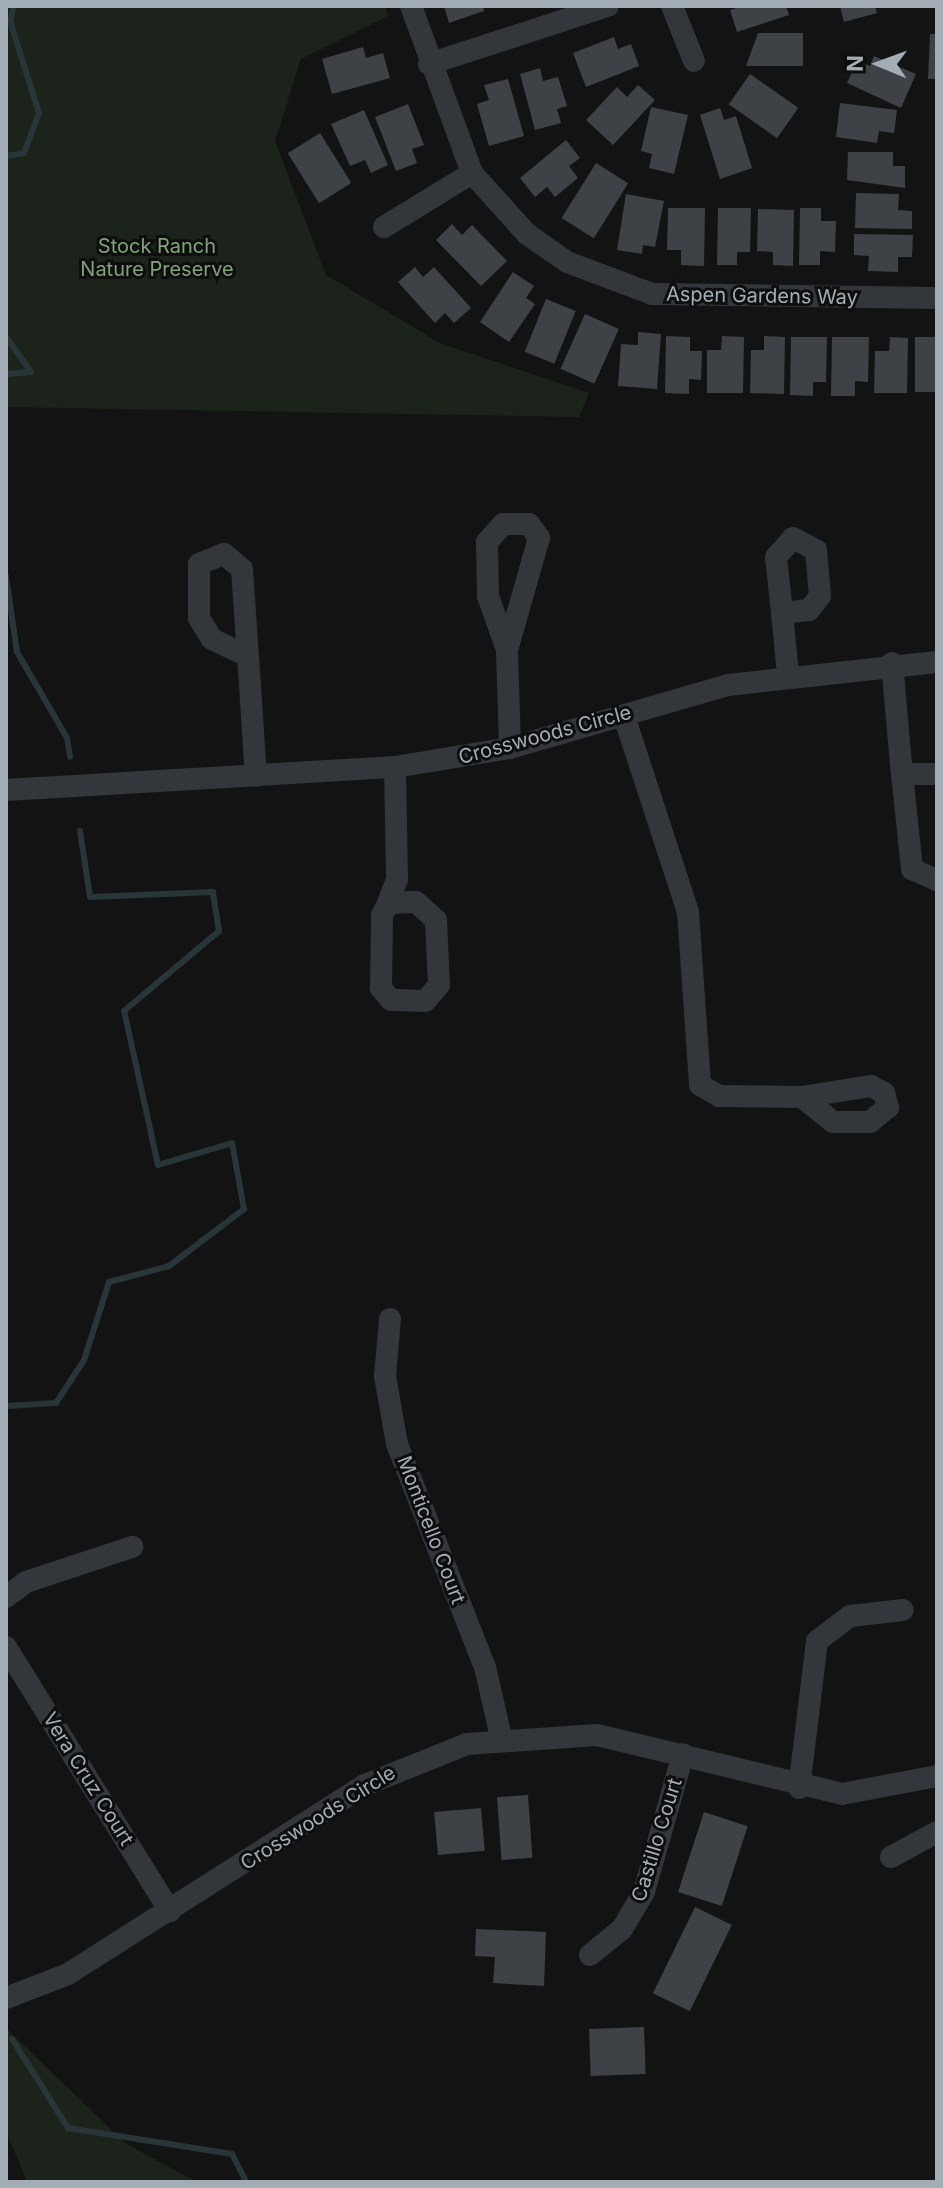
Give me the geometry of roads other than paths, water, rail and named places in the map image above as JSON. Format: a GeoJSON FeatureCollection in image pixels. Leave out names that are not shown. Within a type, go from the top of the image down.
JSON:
{"type":"FeatureCollection","features":[{"type":"Feature","properties":{"kind":"street","name":"Aspen Gardens Way"},"geometry":{"type":"LineString","coordinates":[[411,6],[429,64],[472,173],[527,234],[603,281],[710,297],[937,298]]}},
{"type":"Feature","properties":{"kind":"street"},"geometry":{"type":"LineString","coordinates":[[429,64],[608,6]]}},
{"type":"Feature","properties":{"kind":"street"},"geometry":{"type":"LineString","coordinates":[[672,6],[694,61]]}},
{"type":"Feature","properties":{"kind":"street"},"geometry":{"type":"LineString","coordinates":[[384,227],[472,173]]}},
{"type":"Feature","properties":{"kind":"street"},"geometry":{"type":"LineString","coordinates":[[507,650],[539,546],[536,531],[520,522],[495,527],[487,542],[488,596],[507,650],[510,748]]}},
{"type":"Feature","properties":{"kind":"street"},"geometry":{"type":"LineString","coordinates":[[782,613],[788,674]]}},
{"type":"Feature","properties":{"kind":"street"},"geometry":{"type":"LineString","coordinates":[[248,656],[256,776]]}},
{"type":"Feature","properties":{"kind":"street","name":"Crosswoods Circle"},"geometry":{"type":"LineString","coordinates":[[6,790],[395,767],[510,748],[788,674],[892,663],[937,662]]}},
{"type":"Feature","properties":{"kind":"street"},"geometry":{"type":"LineString","coordinates":[[892,663],[912,869],[937,880]]}},
{"type":"Feature","properties":{"kind":"street"},"geometry":{"type":"LineString","coordinates":[[624,716],[688,912],[700,1085],[719,1096],[802,1097]]}},
{"type":"Feature","properties":{"kind":"street"},"geometry":{"type":"LineString","coordinates":[[388,903],[416,902],[433,912],[439,985],[425,1001],[391,1000],[381,988],[379,929],[388,903],[397,879],[395,767]]}},
{"type":"Feature","properties":{"kind":"street"},"geometry":{"type":"LineString","coordinates":[[902,774],[937,774]]}},
{"type":"Feature","properties":{"kind":"street","name":"Monticello Court"},"geometry":{"type":"LineString","coordinates":[[390,1319],[385,1376],[397,1444],[485,1667],[501,1737]]}},
{"type":"Feature","properties":{"kind":"street"},"geometry":{"type":"LineString","coordinates":[[6,1597],[26,1582],[132,1547]]}},
{"type":"Feature","properties":{"kind":"street"},"geometry":{"type":"LineString","coordinates":[[799,1788],[817,1641],[850,1616],[903,1610]]}},
{"type":"Feature","properties":{"kind":"street","name":"Vera Cruz Court"},"geometry":{"type":"LineString","coordinates":[[6,1647],[170,1911]]}},
{"type":"Feature","properties":{"kind":"street","name":"Crosswoods Circle"},"geometry":{"type":"LineString","coordinates":[[6,1998],[68,1974],[397,1768],[501,1737],[597,1735],[683,1754],[799,1788],[874,1792],[936,1779]]}},
{"type":"Feature","properties":{"kind":"street","name":"Castillo Court"},"geometry":{"type":"LineString","coordinates":[[590,1955],[622,1929],[644,1892],[683,1754]]}},
{"type":"Feature","properties":{"kind":"street"},"geometry":{"type":"LineString","coordinates":[[891,1857],[937,1832]]}},
{"type":"Feature","properties":{"kind":"waterway"},"geometry":{"type":"LineString","coordinates":[[6,156],[24,153],[39,113],[10,21],[14,6]]}},
{"type":"Feature","properties":{"kind":"waterway"},"geometry":{"type":"LineString","coordinates":[[6,337],[31,372],[6,374]]}},
{"type":"Feature","properties":{"kind":"waterway"},"geometry":{"type":"LineString","coordinates":[[6,576],[17,652],[67,738],[70,757]]}},
{"type":"Feature","properties":{"kind":"waterway"},"geometry":{"type":"LineString","coordinates":[[6,1406],[56,1403],[84,1360],[109,1282],[169,1266],[244,1209],[232,1143],[158,1165],[124,1011],[219,931],[213,892],[90,897],[80,831]]}},
{"type":"Feature","properties":{"kind":"waterway"},"geometry":{"type":"LineString","coordinates":[[12,2039],[68,2128],[232,2154],[246,2182]]}},
{"type":"Feature","properties":{"kind":"park label","name":"Stock Ranch Nature Preserve"},"geometry":{"type":"Point","coordinates":[157,258]}}]}
